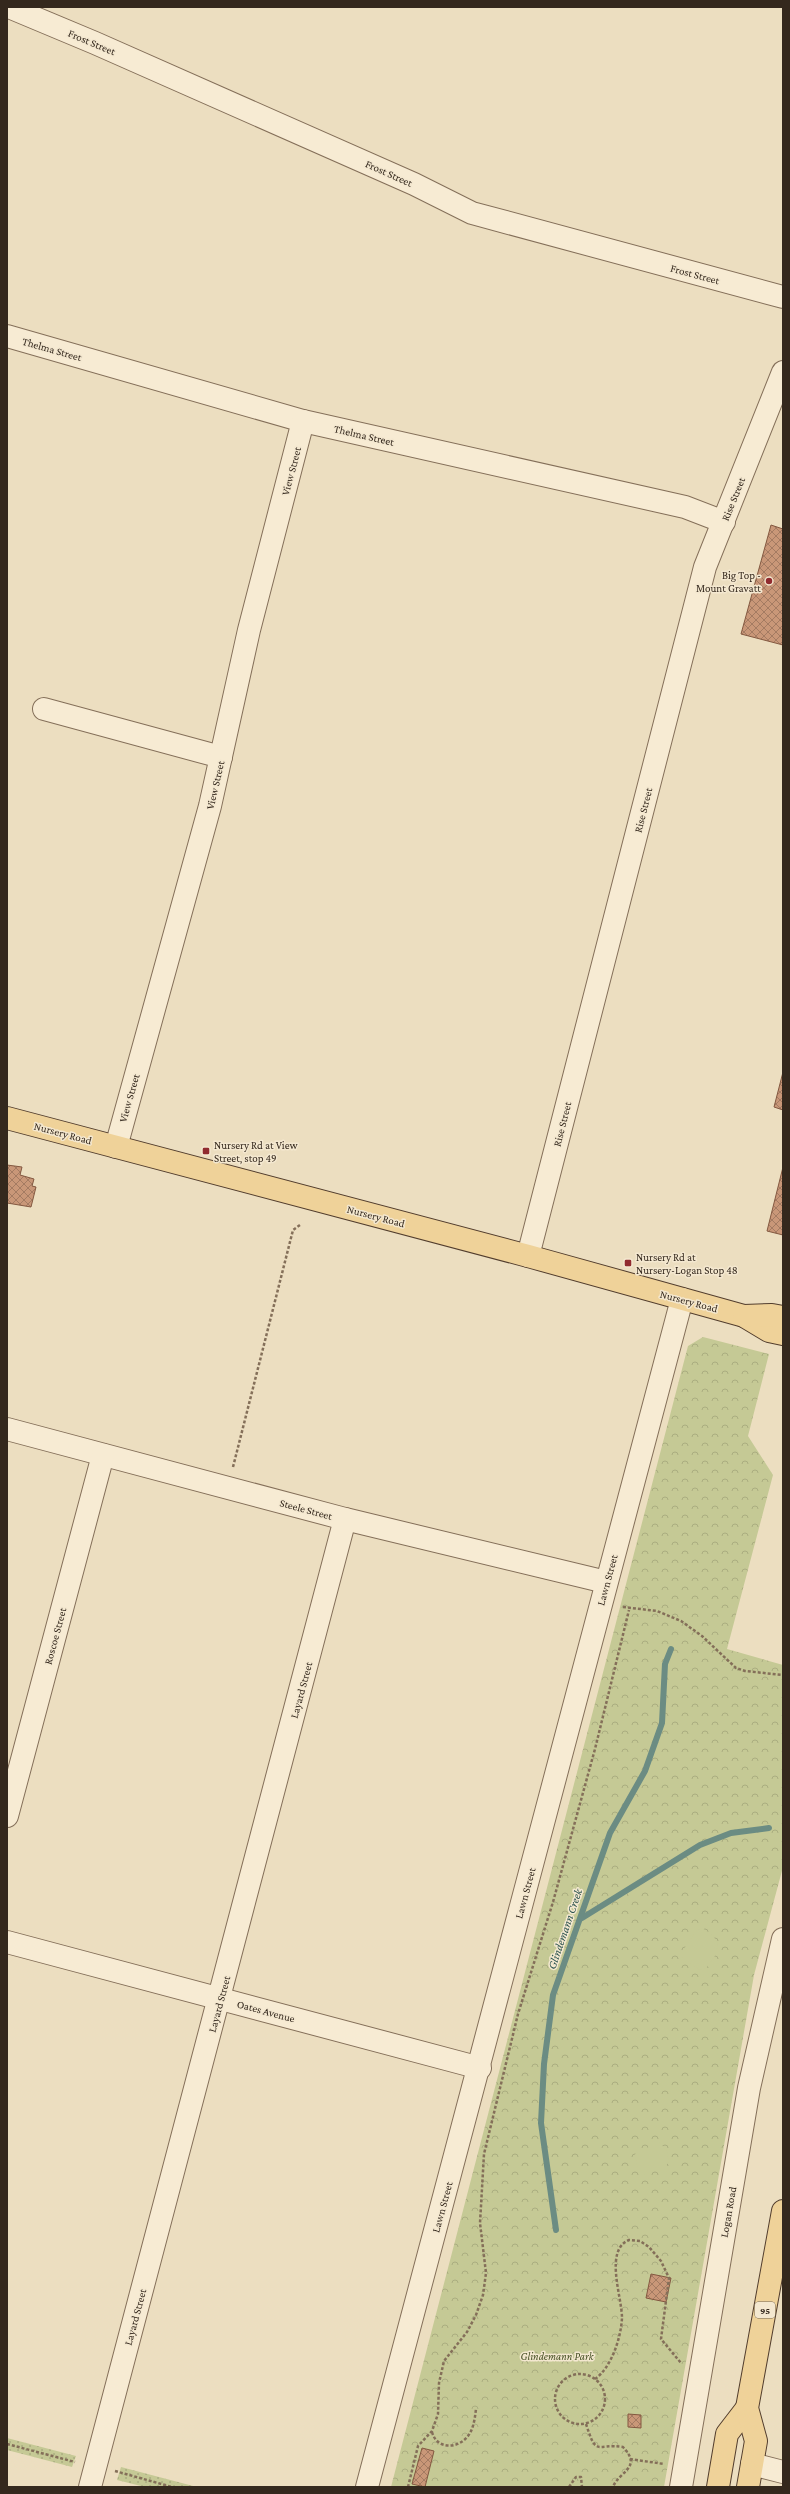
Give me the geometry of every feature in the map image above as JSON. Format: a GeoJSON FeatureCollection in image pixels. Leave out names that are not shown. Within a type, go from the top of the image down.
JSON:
{"type":"FeatureCollection","features":[{"type":"Feature","properties":{"kind":"main road","name":"Nursery Road"},"geometry":{"type":"LineString","coordinates":[[7,1118],[528,1256],[744,1316],[769,1331],[783,1334]]}},
{"type":"Feature","properties":{"kind":"main road","name":"Nursery Road"},"geometry":{"type":"LineString","coordinates":[[744,1316],[772,1315],[783,1317]]}},
{"type":"Feature","properties":{"kind":"main road","name":"95"},"geometry":{"type":"LineString","coordinates":[[748,2487],[756,2441],[747,2408],[783,2211]]}},
{"type":"Feature","properties":{"kind":"main road","name":"95"},"geometry":{"type":"LineString","coordinates":[[718,2487],[727,2434],[747,2408]]}},
{"type":"Feature","properties":{"kind":"street","name":"Frost Street"},"geometry":{"type":"LineString","coordinates":[[9,7],[95,43],[392,174],[472,213],[783,298]]}},
{"type":"Feature","properties":{"kind":"street","name":"Thelma Street"},"geometry":{"type":"LineString","coordinates":[[7,336],[304,421],[685,507],[724,522]]}},
{"type":"Feature","properties":{"kind":"street","name":"Rise Street"},"geometry":{"type":"LineString","coordinates":[[528,1256],[705,567],[783,372]]}},
{"type":"Feature","properties":{"kind":"street","name":"View Street"},"geometry":{"type":"LineString","coordinates":[[116,1147],[210,806],[249,630],[304,421]]}},
{"type":"Feature","properties":{"kind":"street"},"geometry":{"type":"LineString","coordinates":[[44,709],[221,757]]}},
{"type":"Feature","properties":{"kind":"street","name":"Lawn Street"},"geometry":{"type":"LineString","coordinates":[[367,2487],[480,2068],[604,1591],[682,1299]]}},
{"type":"Feature","properties":{"kind":"street","name":"Steele Street"},"geometry":{"type":"LineString","coordinates":[[7,1429],[345,1519],[604,1591]]}},
{"type":"Feature","properties":{"kind":"street","name":"Roscoe Street"},"geometry":{"type":"LineString","coordinates":[[7,1816],[103,1455]]}},
{"type":"Feature","properties":{"kind":"street","name":"Layard Street"},"geometry":{"type":"LineString","coordinates":[[90,2487],[220,1999],[345,1519]]}},
{"type":"Feature","properties":{"kind":"street","name":"Logan Road"},"geometry":{"type":"LineString","coordinates":[[683,2477],[749,2088],[783,1939]]}},
{"type":"Feature","properties":{"kind":"street","name":"Oates Avenue"},"geometry":{"type":"LineString","coordinates":[[7,1942],[480,2068]]}},
{"type":"Feature","properties":{"kind":"street"},"geometry":{"type":"LineString","coordinates":[[752,2464],[783,2472]]}},
{"type":"Feature","properties":{"kind":"path"},"geometry":{"type":"LineString","coordinates":[[227,1488],[293,1230],[300,1225]]}},
{"type":"Feature","properties":{"kind":"path"},"geometry":{"type":"LineString","coordinates":[[604,1591],[629,1610],[657,1611],[681,1621],[702,1636],[736,1668],[745,1671],[783,1675]]}},
{"type":"Feature","properties":{"kind":"path"},"geometry":{"type":"LineString","coordinates":[[408,2487],[418,2446],[432,2431],[438,2414],[439,2383],[444,2361],[470,2326],[483,2295],[486,2273],[480,2223],[484,2154],[518,2014],[553,1902],[592,1757],[629,1610]]}},
{"type":"Feature","properties":{"kind":"path"},"geometry":{"type":"LineString","coordinates":[[595,2379],[607,2366],[619,2334],[621,2308],[616,2259],[618,2250],[629,2240],[644,2244],[661,2262],[669,2278],[662,2339],[678,2360],[700,2378]]}},
{"type":"Feature","properties":{"kind":"path"},"geometry":{"type":"LineString","coordinates":[[572,2374],[584,2374],[595,2379],[603,2388],[605,2401],[597,2418],[586,2424],[575,2424],[565,2420],[558,2412],[554,2395],[558,2385],[572,2374]]}},
{"type":"Feature","properties":{"kind":"path"},"geometry":{"type":"LineString","coordinates":[[432,2431],[437,2442],[442,2445],[447,2446],[458,2444],[470,2433],[476,2409]]}},
{"type":"Feature","properties":{"kind":"path"},"geometry":{"type":"LineString","coordinates":[[586,2424],[596,2447],[600,2449],[623,2447],[630,2459],[629,2468],[613,2487]]}},
{"type":"Feature","properties":{"kind":"path"},"geometry":{"type":"LineString","coordinates":[[7,2444],[172,2487]]}},
{"type":"Feature","properties":{"kind":"path"},"geometry":{"type":"LineString","coordinates":[[630,2459],[683,2477]]}},
{"type":"Feature","properties":{"kind":"path"},"geometry":{"type":"LineString","coordinates":[[569,2487],[576,2477],[581,2477],[582,2487]]}},
{"type":"Feature","properties":{"kind":"green space","name":"Glindemann Park"},"geometry":{"type":"Polygon","coordinates":[[[703,1337],[769,1354],[748,1436],[773,1475],[727,1649],[783,1665],[783,1867],[754,1975],[664,2487],[391,2487],[688,1346],[703,1337]]]}},
{"type":"Feature","properties":{"kind":"green space"},"geometry":{"type":"Polygon","coordinates":[[[702,1928],[715,1938],[718,1950],[709,1965],[700,1970],[680,1955],[696,1931],[702,1928]]]}},
{"type":"Feature","properties":{"kind":"green space"},"geometry":{"type":"Polygon","coordinates":[[[659,2142],[667,2151],[669,2163],[645,2175],[637,2166],[635,2154],[659,2142]]]}},
{"type":"Feature","properties":{"kind":"green space"},"geometry":{"type":"Polygon","coordinates":[[[7,2438],[76,2456],[72,2467],[7,2450],[7,2438]]]}},
{"type":"Feature","properties":{"kind":"green space"},"geometry":{"type":"Polygon","coordinates":[[[121,2467],[197,2487],[145,2487],[117,2480],[121,2467]]]}},
{"type":"Feature","properties":{"kind":"building","name":"Big Top - Mount Gravatt"},"geometry":{"type":"Polygon","coordinates":[[[771,525],[783,529],[783,645],[741,634],[771,525]]]}},
{"type":"Feature","properties":{"kind":"building"},"geometry":{"type":"Polygon","coordinates":[[[783,1072],[783,1110],[774,1107],[783,1072]]]}},
{"type":"Feature","properties":{"kind":"building"},"geometry":{"type":"Polygon","coordinates":[[[7,1165],[22,1167],[20,1175],[34,1179],[32,1186],[36,1187],[31,1207],[7,1203],[7,1165]]]}},
{"type":"Feature","properties":{"kind":"building"},"geometry":{"type":"Polygon","coordinates":[[[783,1167],[783,1235],[767,1231],[783,1167]]]}},
{"type":"Feature","properties":{"kind":"building"},"geometry":{"type":"Polygon","coordinates":[[[651,2274],[671,2278],[666,2302],[646,2298],[651,2274]]]}},
{"type":"Feature","properties":{"kind":"building"},"geometry":{"type":"Polygon","coordinates":[[[628,2414],[641,2415],[641,2428],[628,2427],[628,2414]]]}},
{"type":"Feature","properties":{"kind":"building"},"geometry":{"type":"Polygon","coordinates":[[[422,2448],[434,2451],[425,2487],[412,2484],[422,2448]]]}},
{"type":"Feature","properties":{"kind":"waterway","name":"Glindemann Creek"},"geometry":{"type":"LineString","coordinates":[[556,2230],[541,2123],[544,2064],[553,1995],[610,1833],[645,1771],[662,1723],[665,1664],[671,1649]]}},
{"type":"Feature","properties":{"kind":"waterway"},"geometry":{"type":"LineString","coordinates":[[582,1918],[700,1845],[731,1833],[769,1828]]}},
{"type":"Feature","properties":{"kind":"place","name":"Big Top - Mount Gravatt"},"geometry":{"type":"Point","coordinates":[769,581]}},
{"type":"Feature","properties":{"kind":"place","name":"Nursery Rd at View Street, stop 49"},"geometry":{"type":"Point","coordinates":[206,1151]}},
{"type":"Feature","properties":{"kind":"place","name":"Nursery Rd at Nursery-Logan Stop 48"},"geometry":{"type":"Point","coordinates":[628,1263]}}]}
